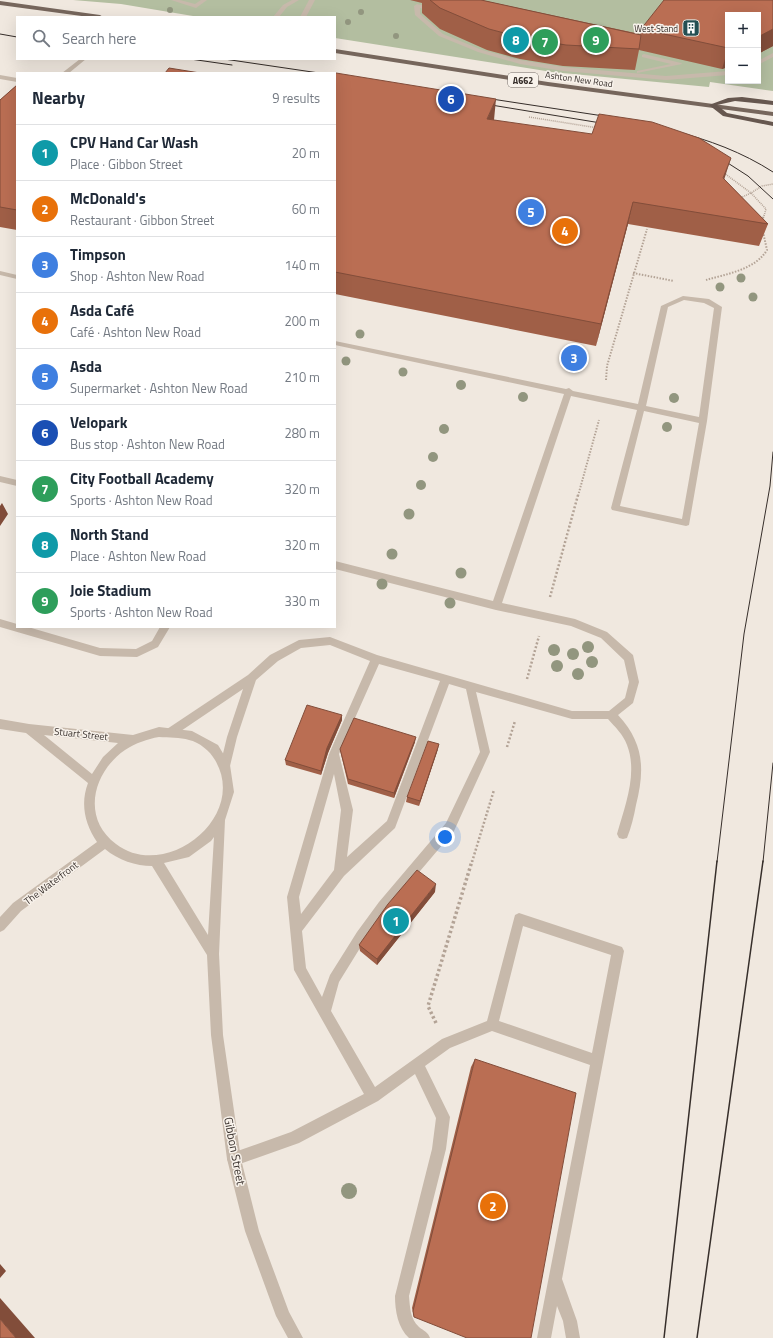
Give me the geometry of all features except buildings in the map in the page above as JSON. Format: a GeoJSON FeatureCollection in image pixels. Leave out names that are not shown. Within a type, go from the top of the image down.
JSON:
{"type":"FeatureCollection","features":[{"type":"Feature","properties":{"kind":"highway"},"geometry":{"type":"LineString","coordinates":[[773,103],[732,98],[723,100],[712,106],[725,115],[773,124]]}},
{"type":"Feature","properties":{"kind":"main road"},"geometry":{"type":"LineString","coordinates":[[0,3],[93,16]]}},
{"type":"Feature","properties":{"kind":"main road","name":"Ashton New Road"},"geometry":{"type":"LineString","coordinates":[[336,51],[548,84],[773,114]]}},
{"type":"Feature","properties":{"kind":"street"},"geometry":{"type":"LineString","coordinates":[[174,0],[196,6],[204,0]]}},
{"type":"Feature","properties":{"kind":"street"},"geometry":{"type":"LineString","coordinates":[[277,16],[286,6],[296,0]]}},
{"type":"Feature","properties":{"kind":"street"},"geometry":{"type":"LineString","coordinates":[[304,16],[312,0]]}},
{"type":"Feature","properties":{"kind":"street"},"geometry":{"type":"LineString","coordinates":[[441,11],[417,6],[417,14],[441,35],[480,51],[520,62],[563,69],[666,78],[725,73]]}},
{"type":"Feature","properties":{"kind":"street"},"geometry":{"type":"LineString","coordinates":[[761,61],[773,55]]}},
{"type":"Feature","properties":{"kind":"street"},"geometry":{"type":"LineString","coordinates":[[628,74],[680,64],[644,56]]}},
{"type":"Feature","properties":{"kind":"street"},"geometry":{"type":"LineString","coordinates":[[66,72],[82,60]]}},
{"type":"Feature","properties":{"kind":"street"},"geometry":{"type":"LineString","coordinates":[[0,77],[16,80]]}},
{"type":"Feature","properties":{"kind":"street"},"geometry":{"type":"LineString","coordinates":[[0,273],[16,277]]}},
{"type":"Feature","properties":{"kind":"street"},"geometry":{"type":"LineString","coordinates":[[683,298],[706,301],[718,307],[703,421],[686,523],[615,508],[641,408],[665,306],[683,298]]}},
{"type":"Feature","properties":{"kind":"street"},"geometry":{"type":"LineString","coordinates":[[336,343],[569,391],[703,421]]}},
{"type":"Feature","properties":{"kind":"street"},"geometry":{"type":"LineString","coordinates":[[496,606],[569,391]]}},
{"type":"Feature","properties":{"kind":"street"},"geometry":{"type":"LineString","coordinates":[[0,479],[16,483]]}},
{"type":"Feature","properties":{"kind":"street"},"geometry":{"type":"LineString","coordinates":[[171,732],[252,678],[274,658],[299,644],[330,641],[376,659],[572,715],[612,716],[629,700],[634,682],[629,658],[604,635],[572,622],[496,606],[336,565]]}},
{"type":"Feature","properties":{"kind":"street"},"geometry":{"type":"LineString","coordinates":[[1,623],[16,627]]}},
{"type":"Feature","properties":{"kind":"street"},"geometry":{"type":"LineString","coordinates":[[18,628],[100,652],[137,653],[155,644],[164,628]]}},
{"type":"Feature","properties":{"kind":"street"},"geometry":{"type":"LineString","coordinates":[[373,1096],[300,970],[293,896],[334,754],[376,659]]}},
{"type":"Feature","properties":{"kind":"street"},"geometry":{"type":"LineString","coordinates":[[225,766],[232,737],[252,678]]}},
{"type":"Feature","properties":{"kind":"street"},"geometry":{"type":"LineString","coordinates":[[296,930],[340,872],[391,824],[446,678]]}},
{"type":"Feature","properties":{"kind":"street"},"geometry":{"type":"LineString","coordinates":[[324,1012],[334,979],[361,936],[383,906],[450,827],[485,752],[470,686]]}},
{"type":"Feature","properties":{"kind":"street"},"geometry":{"type":"LineString","coordinates":[[612,716],[627,733],[636,756],[636,784],[623,834]]}},
{"type":"Feature","properties":{"kind":"street","name":"Stuart Street"},"geometry":{"type":"LineString","coordinates":[[0,724],[29,729],[134,740]]}},
{"type":"Feature","properties":{"kind":"street","name":"Stuart Street"},"geometry":{"type":"LineString","coordinates":[[29,729],[93,781]]}},
{"type":"Feature","properties":{"kind":"street"},"geometry":{"type":"LineString","coordinates":[[171,732],[189,734],[204,741],[216,752],[225,766],[229,779],[230,793],[220,821],[210,833],[190,849],[171,857],[155,860],[136,859],[119,853],[105,843],[96,833],[91,820],[88,807],[89,794],[93,781],[103,764],[117,750],[134,740],[146,735],[171,732]]}},
{"type":"Feature","properties":{"kind":"street"},"geometry":{"type":"LineString","coordinates":[[334,754],[347,810],[340,872]]}},
{"type":"Feature","properties":{"kind":"street","name":"Gibbon Street"},"geometry":{"type":"LineString","coordinates":[[220,821],[214,954],[216,1035],[234,1159],[252,1231],[283,1316],[296,1338]]}},
{"type":"Feature","properties":{"kind":"street","name":"The Waterfront"},"geometry":{"type":"LineString","coordinates":[[0,926],[17,907],[105,843]]}},
{"type":"Feature","properties":{"kind":"street"},"geometry":{"type":"LineString","coordinates":[[155,860],[214,954]]}},
{"type":"Feature","properties":{"kind":"street"},"geometry":{"type":"LineString","coordinates":[[492,1025],[519,919],[618,951],[544,1338]]}},
{"type":"Feature","properties":{"kind":"street"},"geometry":{"type":"LineString","coordinates":[[234,1159],[294,1138],[373,1096],[417,1066],[446,1043],[492,1025],[597,1061]]}},
{"type":"Feature","properties":{"kind":"street"},"geometry":{"type":"LineString","coordinates":[[417,1066],[442,1117],[439,1149],[402,1296],[402,1310],[408,1326],[419,1337]]}},
{"type":"Feature","properties":{"kind":"street"},"geometry":{"type":"LineString","coordinates":[[556,1279],[570,1321],[573,1338]]}},
{"type":"Feature","properties":{"kind":"path"},"geometry":{"type":"LineString","coordinates":[[529,117],[601,129]]}},
{"type":"Feature","properties":{"kind":"path"},"geometry":{"type":"LineString","coordinates":[[701,282],[758,262],[764,256],[767,246],[761,226],[766,209],[732,178],[719,170]]}},
{"type":"Feature","properties":{"kind":"path"},"geometry":{"type":"LineString","coordinates":[[737,199],[751,194],[762,186],[773,184]]}},
{"type":"Feature","properties":{"kind":"path"},"geometry":{"type":"LineString","coordinates":[[613,345],[647,229]]}},
{"type":"Feature","properties":{"kind":"path"},"geometry":{"type":"LineString","coordinates":[[633,273],[679,281]]}},
{"type":"Feature","properties":{"kind":"green space"},"geometry":{"type":"Polygon","coordinates":[[[73,0],[773,0],[773,91],[710,82],[709,87],[552,72],[336,38],[336,16],[193,16],[121,4],[73,0]]]}},
{"type":"Feature","properties":{"kind":"tram line"},"geometry":{"type":"LineString","coordinates":[[0,34],[16,37]]}},
{"type":"Feature","properties":{"kind":"tram line"},"geometry":{"type":"LineString","coordinates":[[197,60],[232,65]]}},
{"type":"Feature","properties":{"kind":"tram line"},"geometry":{"type":"LineString","coordinates":[[231,60],[312,72]]}},
{"type":"Feature","properties":{"kind":"tram line"},"geometry":{"type":"LineString","coordinates":[[485,98],[610,117]]}},
{"type":"Feature","properties":{"kind":"tram line"},"geometry":{"type":"LineString","coordinates":[[485,104],[607,124]]}},
{"type":"Feature","properties":{"kind":"tram line"},"geometry":{"type":"LineString","coordinates":[[674,131],[725,147],[749,158],[773,172]]}},
{"type":"Feature","properties":{"kind":"tram line"},"geometry":{"type":"LineString","coordinates":[[720,158],[748,176],[773,199]]}},
{"type":"Feature","properties":{"kind":"tram line"},"geometry":{"type":"LineString","coordinates":[[717,862],[744,634],[770,486],[773,452]]}},
{"type":"Feature","properties":{"kind":"tram line"},"geometry":{"type":"LineString","coordinates":[[763,862],[773,763]]}},
{"type":"Feature","properties":{"kind":"tram line"},"geometry":{"type":"LineString","coordinates":[[664,1338],[717,861]]}},
{"type":"Feature","properties":{"kind":"tram line"},"geometry":{"type":"LineString","coordinates":[[697,1338],[763,861]]}},
{"type":"Feature","properties":{"kind":"place","name":"West Stand"},"geometry":{"type":"Point","coordinates":[691,28]}},
{"type":"Feature","properties":{"kind":"place","name":"North Stand"},"geometry":{"type":"Point","coordinates":[516,40]}},
{"type":"Feature","properties":{"kind":"place","name":"Joie Stadium"},"geometry":{"type":"Point","coordinates":[596,40]}},
{"type":"Feature","properties":{"kind":"place","name":"City Football Academy"},"geometry":{"type":"Point","coordinates":[545,42]}},
{"type":"Feature","properties":{"kind":"place","name":"Velopark"},"geometry":{"type":"Point","coordinates":[451,99]}},
{"type":"Feature","properties":{"kind":"place","name":"Asda"},"geometry":{"type":"Point","coordinates":[531,212]}},
{"type":"Feature","properties":{"kind":"place","name":"Asda Café"},"geometry":{"type":"Point","coordinates":[565,231]}},
{"type":"Feature","properties":{"kind":"place","name":"Timpson"},"geometry":{"type":"Point","coordinates":[574,358]}},
{"type":"Feature","properties":{"kind":"place","name":"CPV Hand Car Wash"},"geometry":{"type":"Point","coordinates":[396,921]}},
{"type":"Feature","properties":{"kind":"place","name":"McDonald's"},"geometry":{"type":"Point","coordinates":[493,1206]}}]}
